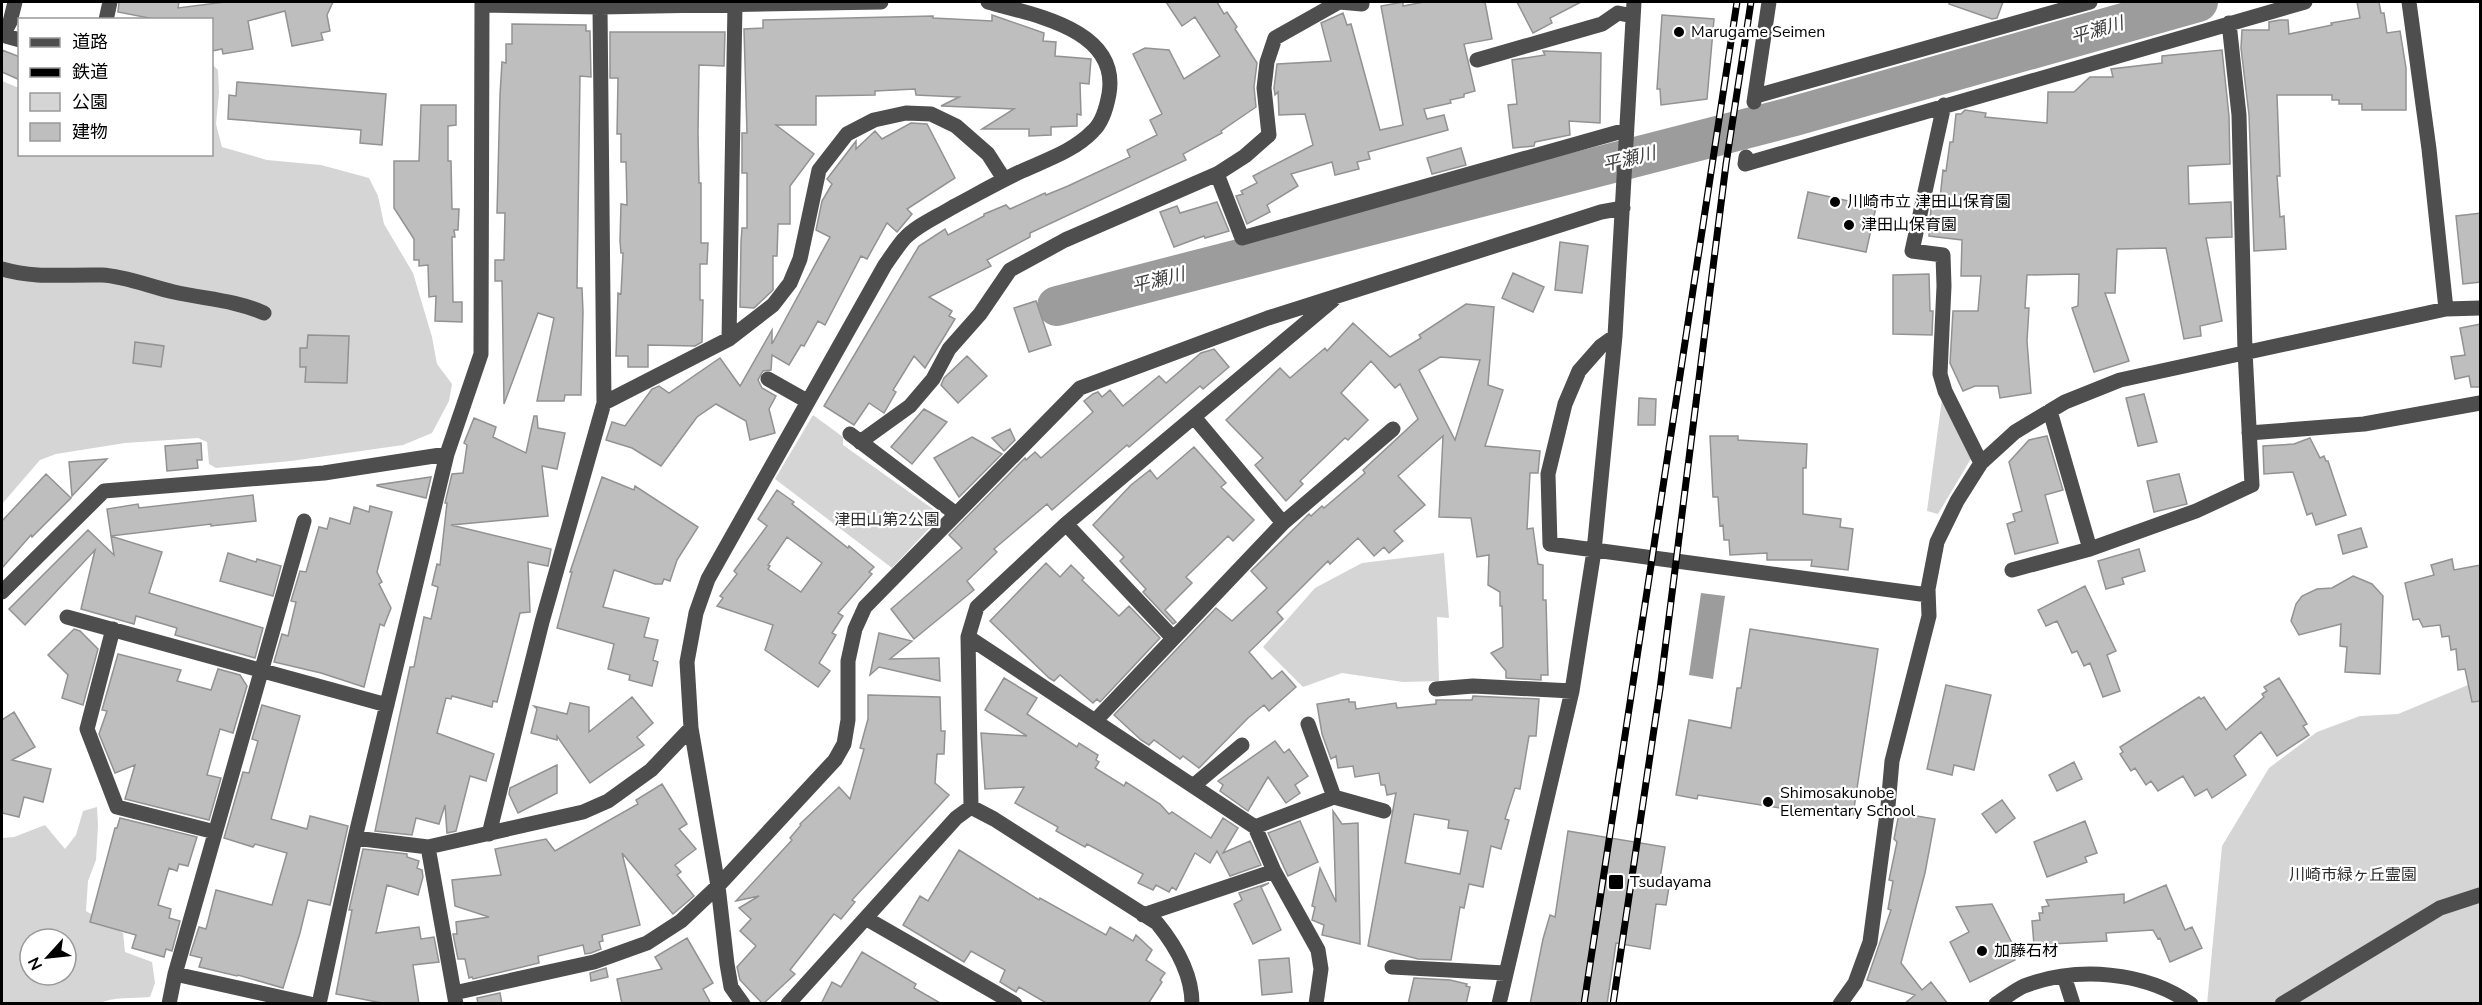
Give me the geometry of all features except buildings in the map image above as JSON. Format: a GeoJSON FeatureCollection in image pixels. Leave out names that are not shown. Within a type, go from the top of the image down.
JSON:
{"type":"FeatureCollection","features":[{"type":"Feature","properties":{"kind":"street"},"geometry":{"type":"LineString","coordinates":[[15,2],[10,22],[2,35],[18,39]]}},
{"type":"Feature","properties":{"kind":"street"},"geometry":{"type":"LineString","coordinates":[[106,18],[110,2]]}},
{"type":"Feature","properties":{"kind":"street"},"geometry":{"type":"LineString","coordinates":[[319,1004],[355,838],[447,454],[481,354],[482,3],[600,7],[881,2]]}},
{"type":"Feature","properties":{"kind":"street"},"geometry":{"type":"LineString","coordinates":[[743,1004],[731,987],[718,886],[691,728],[687,662],[696,613],[708,579],[885,265],[904,239],[927,222],[1004,179],[1067,151],[1095,130],[1107,105],[1110,87],[1106,63],[1095,44],[1073,30],[1047,19],[988,2]]}},
{"type":"Feature","properties":{"kind":"street"},"geometry":{"type":"LineString","coordinates":[[956,514],[855,438],[910,406],[933,379],[949,350],[980,314],[1010,270],[1065,240],[1217,174],[1245,156],[1269,135],[1264,88],[1267,62],[1275,38],[1339,2],[1362,4]]}},
{"type":"Feature","properties":{"kind":"street"},"geometry":{"type":"LineString","coordinates":[[1769,2],[1755,100],[2090,2]]}},
{"type":"Feature","properties":{"kind":"street"},"geometry":{"type":"LineString","coordinates":[[1746,157],[1745,164],[2305,2]]}},
{"type":"Feature","properties":{"kind":"street"},"geometry":{"type":"LineString","coordinates":[[2409,2],[2429,148],[2446,309]]}},
{"type":"Feature","properties":{"kind":"street"},"geometry":{"type":"LineString","coordinates":[[729,339],[735,5]]}},
{"type":"Feature","properties":{"kind":"street"},"geometry":{"type":"LineString","coordinates":[[489,834],[542,622],[604,403],[600,7]]}},
{"type":"Feature","properties":{"kind":"street"},"geometry":{"type":"LineString","coordinates":[[1477,60],[1602,24],[1624,8]]}},
{"type":"Feature","properties":{"kind":"street"},"geometry":{"type":"LineString","coordinates":[[1499,1004],[1572,691],[1594,551],[1615,336],[1624,202],[1626,134],[1624,8]]}},
{"type":"Feature","properties":{"kind":"street"},"geometry":{"type":"LineString","coordinates":[[2012,570],[2090,549],[2196,511],[2252,484],[2245,351],[2239,115],[2229,23]]}},
{"type":"Feature","properties":{"kind":"street"},"geometry":{"type":"LineString","coordinates":[[1944,105],[1912,251],[1943,255],[1940,374],[1945,391],[1981,463]]}},
{"type":"Feature","properties":{"kind":"street"},"geometry":{"type":"LineString","coordinates":[[604,403],[729,339],[773,305],[790,284],[800,259],[819,170],[847,134],[874,120],[906,113],[931,114],[956,126],[988,154],[1004,179]]}},
{"type":"Feature","properties":{"kind":"street"},"geometry":{"type":"LineString","coordinates":[[1217,174],[1242,238],[1626,134]]}},
{"type":"Feature","properties":{"kind":"street"},"geometry":{"type":"LineString","coordinates":[[428,848],[455,998],[594,962],[647,943],[681,921],[718,886],[835,760],[844,744],[848,720],[848,661],[855,628],[865,607],[1080,387],[1268,318],[1601,212],[1624,202]]}},
{"type":"Feature","properties":{"kind":"street"},"geometry":{"type":"LineString","coordinates":[[2,268],[23,275],[104,275],[178,293],[247,306],[264,313]]}},
{"type":"Feature","properties":{"kind":"street"},"geometry":{"type":"LineString","coordinates":[[970,807],[968,637],[977,607],[1066,524],[1340,294]]}},
{"type":"Feature","properties":{"kind":"street"},"geometry":{"type":"LineString","coordinates":[[1840,1004],[1855,982],[1870,942],[1892,761],[1929,616],[1928,595],[1937,542],[1957,501],[1981,463],[2015,432],[2065,402],[2120,380],[2446,309],[2481,308]]}},
{"type":"Feature","properties":{"kind":"street"},"geometry":{"type":"LineString","coordinates":[[1615,336],[1601,346],[1579,371],[1565,404],[1548,474],[1550,544],[1928,595]]}},
{"type":"Feature","properties":{"kind":"street"},"geometry":{"type":"LineString","coordinates":[[768,379],[807,401]]}},
{"type":"Feature","properties":{"kind":"street"},"geometry":{"type":"LineString","coordinates":[[2249,433],[2364,424],[2481,403]]}},
{"type":"Feature","properties":{"kind":"street"},"geometry":{"type":"LineString","coordinates":[[2050,411],[2090,549]]}},
{"type":"Feature","properties":{"kind":"street"},"geometry":{"type":"LineString","coordinates":[[1194,417],[1284,523]]}},
{"type":"Feature","properties":{"kind":"street"},"geometry":{"type":"LineString","coordinates":[[1096,720],[1284,523],[1393,429]]}},
{"type":"Feature","properties":{"kind":"street"},"geometry":{"type":"LineString","coordinates":[[2,592],[104,491],[324,473],[447,454]]}},
{"type":"Feature","properties":{"kind":"street"},"geometry":{"type":"LineString","coordinates":[[169,1004],[175,974],[304,520]]}},
{"type":"Feature","properties":{"kind":"street"},"geometry":{"type":"LineString","coordinates":[[1066,524],[1173,638]]}},
{"type":"Feature","properties":{"kind":"street"},"geometry":{"type":"LineString","coordinates":[[67,617],[387,705]]}},
{"type":"Feature","properties":{"kind":"street"},"geometry":{"type":"LineString","coordinates":[[113,629],[87,729],[117,807],[215,832]]}},
{"type":"Feature","properties":{"kind":"street"},"geometry":{"type":"LineString","coordinates":[[968,637],[1255,827],[1274,872],[1325,952],[1316,1004]]}},
{"type":"Feature","properties":{"kind":"street"},"geometry":{"type":"LineString","coordinates":[[1436,689],[1473,686],[1572,691]]}},
{"type":"Feature","properties":{"kind":"street"},"geometry":{"type":"LineString","coordinates":[[1308,724],[1334,797]]}},
{"type":"Feature","properties":{"kind":"street"},"geometry":{"type":"LineString","coordinates":[[355,838],[428,848],[583,812],[608,801],[651,770],[691,728]]}},
{"type":"Feature","properties":{"kind":"street"},"geometry":{"type":"LineString","coordinates":[[1193,786],[1242,745]]}},
{"type":"Feature","properties":{"kind":"street"},"geometry":{"type":"LineString","coordinates":[[1255,827],[1334,797],[1384,811]]}},
{"type":"Feature","properties":{"kind":"street"},"geometry":{"type":"LineString","coordinates":[[970,807],[994,819],[1157,923],[1171,940],[1186,972],[1192,1004]]}},
{"type":"Feature","properties":{"kind":"street"},"geometry":{"type":"LineString","coordinates":[[788,1004],[956,818],[970,807]]}},
{"type":"Feature","properties":{"kind":"street"},"geometry":{"type":"LineString","coordinates":[[1143,915],[1274,872]]}},
{"type":"Feature","properties":{"kind":"street"},"geometry":{"type":"LineString","coordinates":[[2282,1004],[2440,908],[2481,895]]}},
{"type":"Feature","properties":{"kind":"street"},"geometry":{"type":"LineString","coordinates":[[867,919],[1015,1004]]}},
{"type":"Feature","properties":{"kind":"street"},"geometry":{"type":"LineString","coordinates":[[1392,968],[1505,973]]}},
{"type":"Feature","properties":{"kind":"street"},"geometry":{"type":"LineString","coordinates":[[175,974],[310,1004]]}},
{"type":"Feature","properties":{"kind":"street"},"geometry":{"type":"LineString","coordinates":[[1996,1004],[2023,987],[2064,976],[2093,975],[2128,977],[2176,993],[2191,1004]]}},
{"type":"Feature","properties":{"kind":"street"},"geometry":{"type":"LineString","coordinates":[[2064,976],[2073,1004]]}},
{"type":"Feature","properties":{"kind":"green space"},"geometry":{"type":"Polygon","coordinates":[[[213,65],[218,70],[219,93],[216,124],[222,147],[267,160],[321,165],[369,178],[378,196],[384,224],[413,273],[432,337],[437,364],[452,384],[449,401],[432,433],[403,445],[291,461],[216,468],[209,464],[207,442],[198,438],[125,443],[56,454],[40,460],[2,504],[2,81],[18,88],[18,156],[213,156],[213,65]]]}},
{"type":"Feature","properties":{"kind":"green space"},"geometry":{"type":"Polygon","coordinates":[[[1942,399],[1972,457],[1938,514],[1927,511],[1942,399]]]}},
{"type":"Feature","properties":{"kind":"green space","name":"津田山第2公園"},"geometry":{"type":"Polygon","coordinates":[[[813,415],[843,437],[843,445],[933,509],[936,521],[892,568],[775,479],[813,415]]]}},
{"type":"Feature","properties":{"kind":"green space"},"geometry":{"type":"Polygon","coordinates":[[[1444,553],[1449,618],[1437,617],[1439,681],[1403,682],[1342,673],[1303,687],[1263,647],[1315,588],[1362,563],[1444,553]]]}},
{"type":"Feature","properties":{"kind":"green space","name":"川崎市緑ヶ丘霊園"},"geometry":{"type":"Polygon","coordinates":[[[2480,680],[2480,1003],[2207,1004],[2222,846],[2269,768],[2317,732],[2360,716],[2398,714],[2480,680]]]}},
{"type":"Feature","properties":{"kind":"green space"},"geometry":{"type":"Polygon","coordinates":[[[97,807],[96,860],[88,881],[86,911],[123,933],[125,952],[152,962],[155,983],[150,997],[117,999],[98,1004],[2,1004],[2,838],[14,837],[45,825],[65,849],[76,835],[83,811],[97,807]]]}},
{"type":"Feature","properties":{"kind":"shaded area"},"geometry":{"type":"Polygon","coordinates":[[[1701,593],[1725,596],[1713,679],[1689,675],[1701,593]]]}},
{"type":"Feature","properties":{"kind":"waterway","name":"平瀬川"},"geometry":{"type":"LineString","coordinates":[[1057,306],[1791,117],[2198,2]]}},
{"type":"Feature","properties":{"kind":"railway"},"geometry":{"type":"LineString","coordinates":[[1584,1004],[1737,2]]}},
{"type":"Feature","properties":{"kind":"railway"},"geometry":{"type":"LineString","coordinates":[[1613,1004],[1660,689],[1726,164],[1751,2]]}},
{"type":"Feature","properties":{"kind":"place","name":"Marugame Seimen"},"geometry":{"type":"Point","coordinates":[1679,32]}},
{"type":"Feature","properties":{"kind":"place","name":"川崎市立 津田山保育園"},"geometry":{"type":"Point","coordinates":[1835,202]}},
{"type":"Feature","properties":{"kind":"place","name":"津田山保育園"},"geometry":{"type":"Point","coordinates":[1849,225]}},
{"type":"Feature","properties":{"kind":"place","name":"Shimosakunobe Elementary School"},"geometry":{"type":"Point","coordinates":[1768,802]}},
{"type":"Feature","properties":{"kind":"place","name":"Tsudayama"},"geometry":{"type":"Point","coordinates":[1616,882]}},
{"type":"Feature","properties":{"kind":"place","name":"加藤石材"},"geometry":{"type":"Point","coordinates":[1982,951]}}]}
